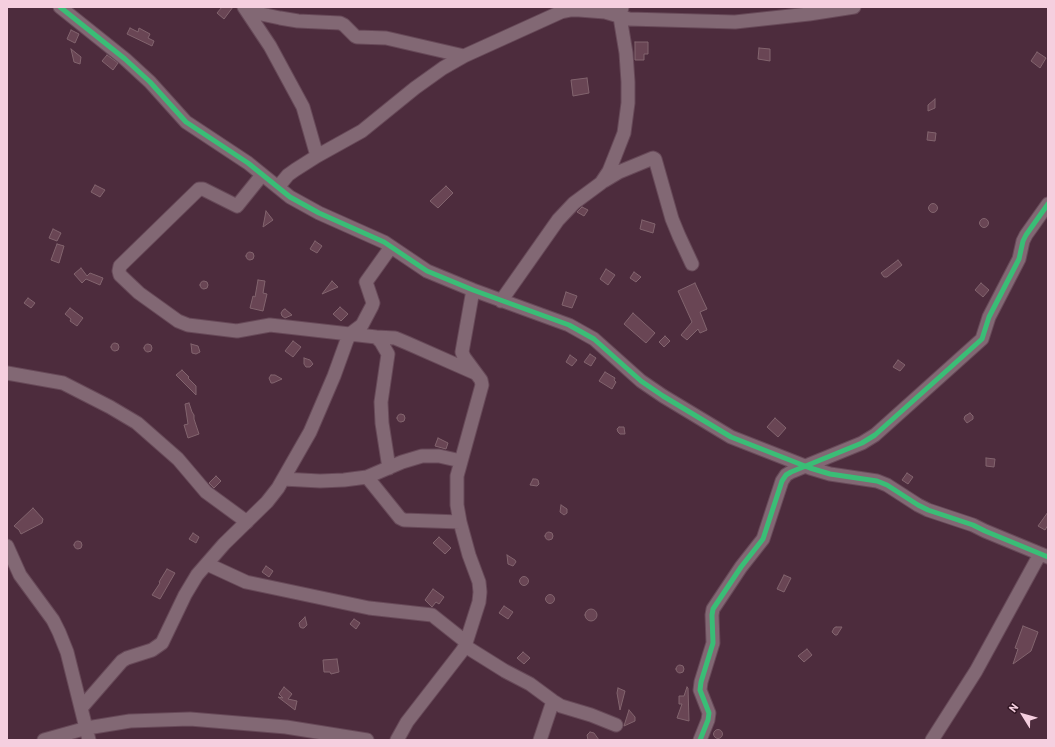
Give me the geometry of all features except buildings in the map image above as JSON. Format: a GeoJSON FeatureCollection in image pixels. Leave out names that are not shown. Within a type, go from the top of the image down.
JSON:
{"type":"FeatureCollection","features":[{"type":"Feature","properties":{"kind":"street"},"geometry":{"type":"LineString","coordinates":[[60,7],[125,59],[150,82],[186,122],[248,163],[290,197],[319,213],[369,235],[391,247],[427,271],[501,301],[569,325],[594,339],[641,381],[731,437],[830,474],[877,481],[887,485],[928,510],[973,525],[1044,555],[976,671],[932,740]]}},
{"type":"Feature","properties":{"kind":"street"},"geometry":{"type":"LineString","coordinates":[[278,187],[288,175],[362,130],[443,68],[464,56],[561,12],[570,10],[604,10],[663,20],[735,22],[809,14],[854,7]]}},
{"type":"Feature","properties":{"kind":"street"},"geometry":{"type":"LineString","coordinates":[[245,9],[298,21],[340,23],[357,37],[386,38],[464,56]]}},
{"type":"Feature","properties":{"kind":"street"},"geometry":{"type":"LineString","coordinates":[[245,9],[270,46],[303,107],[317,156]]}},
{"type":"Feature","properties":{"kind":"street"},"geometry":{"type":"LineString","coordinates":[[601,183],[609,171],[624,134],[628,103],[626,53],[621,12]]}},
{"type":"Feature","properties":{"kind":"street"},"geometry":{"type":"LineString","coordinates":[[501,301],[558,220],[574,203],[619,172],[653,158],[655,159],[672,219],[692,264]]}},
{"type":"Feature","properties":{"kind":"street"},"geometry":{"type":"LineString","coordinates":[[262,175],[237,206],[203,189],[199,189],[120,266],[120,275],[139,293],[178,321],[188,325],[237,331],[270,326],[376,338],[395,338],[476,374]]}},
{"type":"Feature","properties":{"kind":"street"},"geometry":{"type":"LineString","coordinates":[[700,740],[708,720],[709,713],[700,690],[713,643],[713,609],[741,567],[763,539],[782,481],[786,475],[791,472],[862,443],[875,435],[982,338],[990,317],[1019,259],[1023,241],[1048,204]]}},
{"type":"Feature","properties":{"kind":"street"},"geometry":{"type":"LineString","coordinates":[[82,707],[122,661],[152,650],[162,643],[185,595],[197,575],[224,544],[267,502],[278,488],[310,432],[350,334],[362,325],[372,306],[373,303],[366,282],[391,247]]}},
{"type":"Feature","properties":{"kind":"street"},"geometry":{"type":"LineString","coordinates":[[397,740],[407,722],[466,644],[479,602],[479,582],[469,555],[460,522],[457,504],[457,476],[482,385],[481,380],[462,352],[473,290]]}},
{"type":"Feature","properties":{"kind":"street"},"geometry":{"type":"LineString","coordinates":[[376,338],[381,342],[388,354],[381,402],[382,423],[389,468]]}},
{"type":"Feature","properties":{"kind":"street"},"geometry":{"type":"LineString","coordinates":[[388,354],[407,343]]}},
{"type":"Feature","properties":{"kind":"street"},"geometry":{"type":"LineString","coordinates":[[7,373],[63,383],[110,407],[137,423],[178,459],[206,492],[246,522]]}},
{"type":"Feature","properties":{"kind":"street"},"geometry":{"type":"LineString","coordinates":[[283,479],[320,481],[367,477],[422,456],[439,456],[461,461]]}},
{"type":"Feature","properties":{"kind":"street"},"geometry":{"type":"LineString","coordinates":[[367,477],[400,518],[404,520],[460,522]]}},
{"type":"Feature","properties":{"kind":"street"},"geometry":{"type":"LineString","coordinates":[[7,546],[20,575],[53,620],[59,632],[67,652],[88,734]]}},
{"type":"Feature","properties":{"kind":"street"},"geometry":{"type":"LineString","coordinates":[[207,564],[246,582],[369,608],[432,615],[466,644],[505,671],[530,684],[553,701],[562,706],[616,725]]}},
{"type":"Feature","properties":{"kind":"street"},"geometry":{"type":"LineString","coordinates":[[540,740],[553,701]]}},
{"type":"Feature","properties":{"kind":"street"},"geometry":{"type":"LineString","coordinates":[[44,740],[88,734],[130,721],[190,719],[286,727],[367,740]]}},
{"type":"Feature","properties":{"kind":"cycle path"},"geometry":{"type":"LineString","coordinates":[[60,7],[125,59],[150,82],[186,122],[248,163],[290,197],[319,213],[384,242],[427,271],[473,290],[569,325],[594,339],[641,381],[731,437],[810,468],[830,474],[877,481],[887,485],[928,510],[973,525],[1048,557]]}},
{"type":"Feature","properties":{"kind":"cycle path"},"geometry":{"type":"LineString","coordinates":[[700,740],[708,720],[709,713],[700,690],[713,643],[713,609],[741,567],[763,539],[782,481],[786,475],[791,472],[862,443],[875,435],[982,339],[989,317],[1019,259],[1023,241],[1048,204]]}}]}
